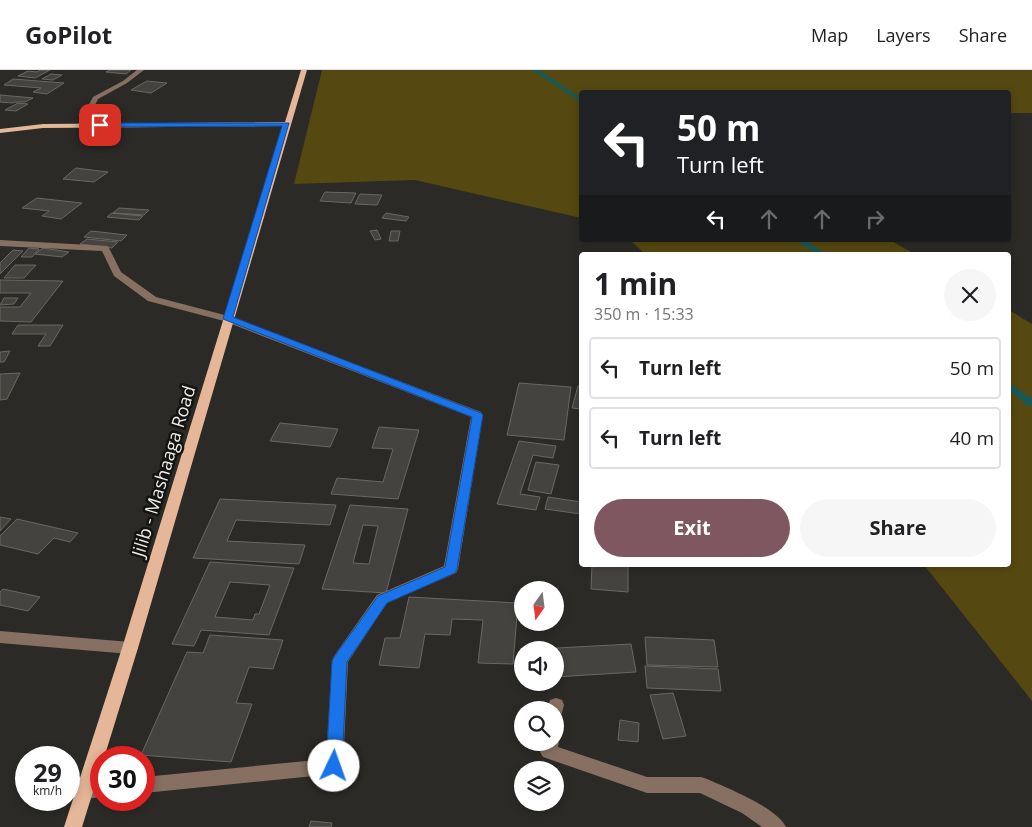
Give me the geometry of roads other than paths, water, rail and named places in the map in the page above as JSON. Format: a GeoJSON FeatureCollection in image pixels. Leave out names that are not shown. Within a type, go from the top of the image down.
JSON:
{"type":"FeatureCollection","features":[{"type":"Feature","properties":{"kind":"main road","name":"Jilib - Mashaaga Road"},"geometry":{"type":"LineString","coordinates":[[104,746],[130,648],[286,124],[304,70]]}},
{"type":"Feature","properties":{"kind":"main road"},"geometry":{"type":"LineString","coordinates":[[0,131],[43,126],[286,124]]}},
{"type":"Feature","properties":{"kind":"main road","name":"Jilib - Mashaaga Road"},"geometry":{"type":"LineString","coordinates":[[73,827],[90,796]]}},
{"type":"Feature","properties":{"kind":"street"},"geometry":{"type":"LineString","coordinates":[[81,126],[94,98],[125,82],[141,70]]}},
{"type":"Feature","properties":{"kind":"street"},"geometry":{"type":"LineString","coordinates":[[0,243],[105,248],[117,274],[152,298],[228,319],[477,415],[451,569],[382,599],[340,661],[334,766],[155,784]]}},
{"type":"Feature","properties":{"kind":"street"},"geometry":{"type":"LineString","coordinates":[[0,637],[130,648]]}},
{"type":"Feature","properties":{"kind":"street"},"geometry":{"type":"LineString","coordinates":[[549,751],[647,785],[701,785],[748,807],[777,827]]}},
{"type":"Feature","properties":{"kind":"waterway"},"geometry":{"type":"LineString","coordinates":[[535,70],[579,99]]}},
{"type":"Feature","properties":{"kind":"waterway"},"geometry":{"type":"LineString","coordinates":[[803,242],[818,252]]}},
{"type":"Feature","properties":{"kind":"waterway"},"geometry":{"type":"LineString","coordinates":[[1011,388],[1032,404]]}}]}
